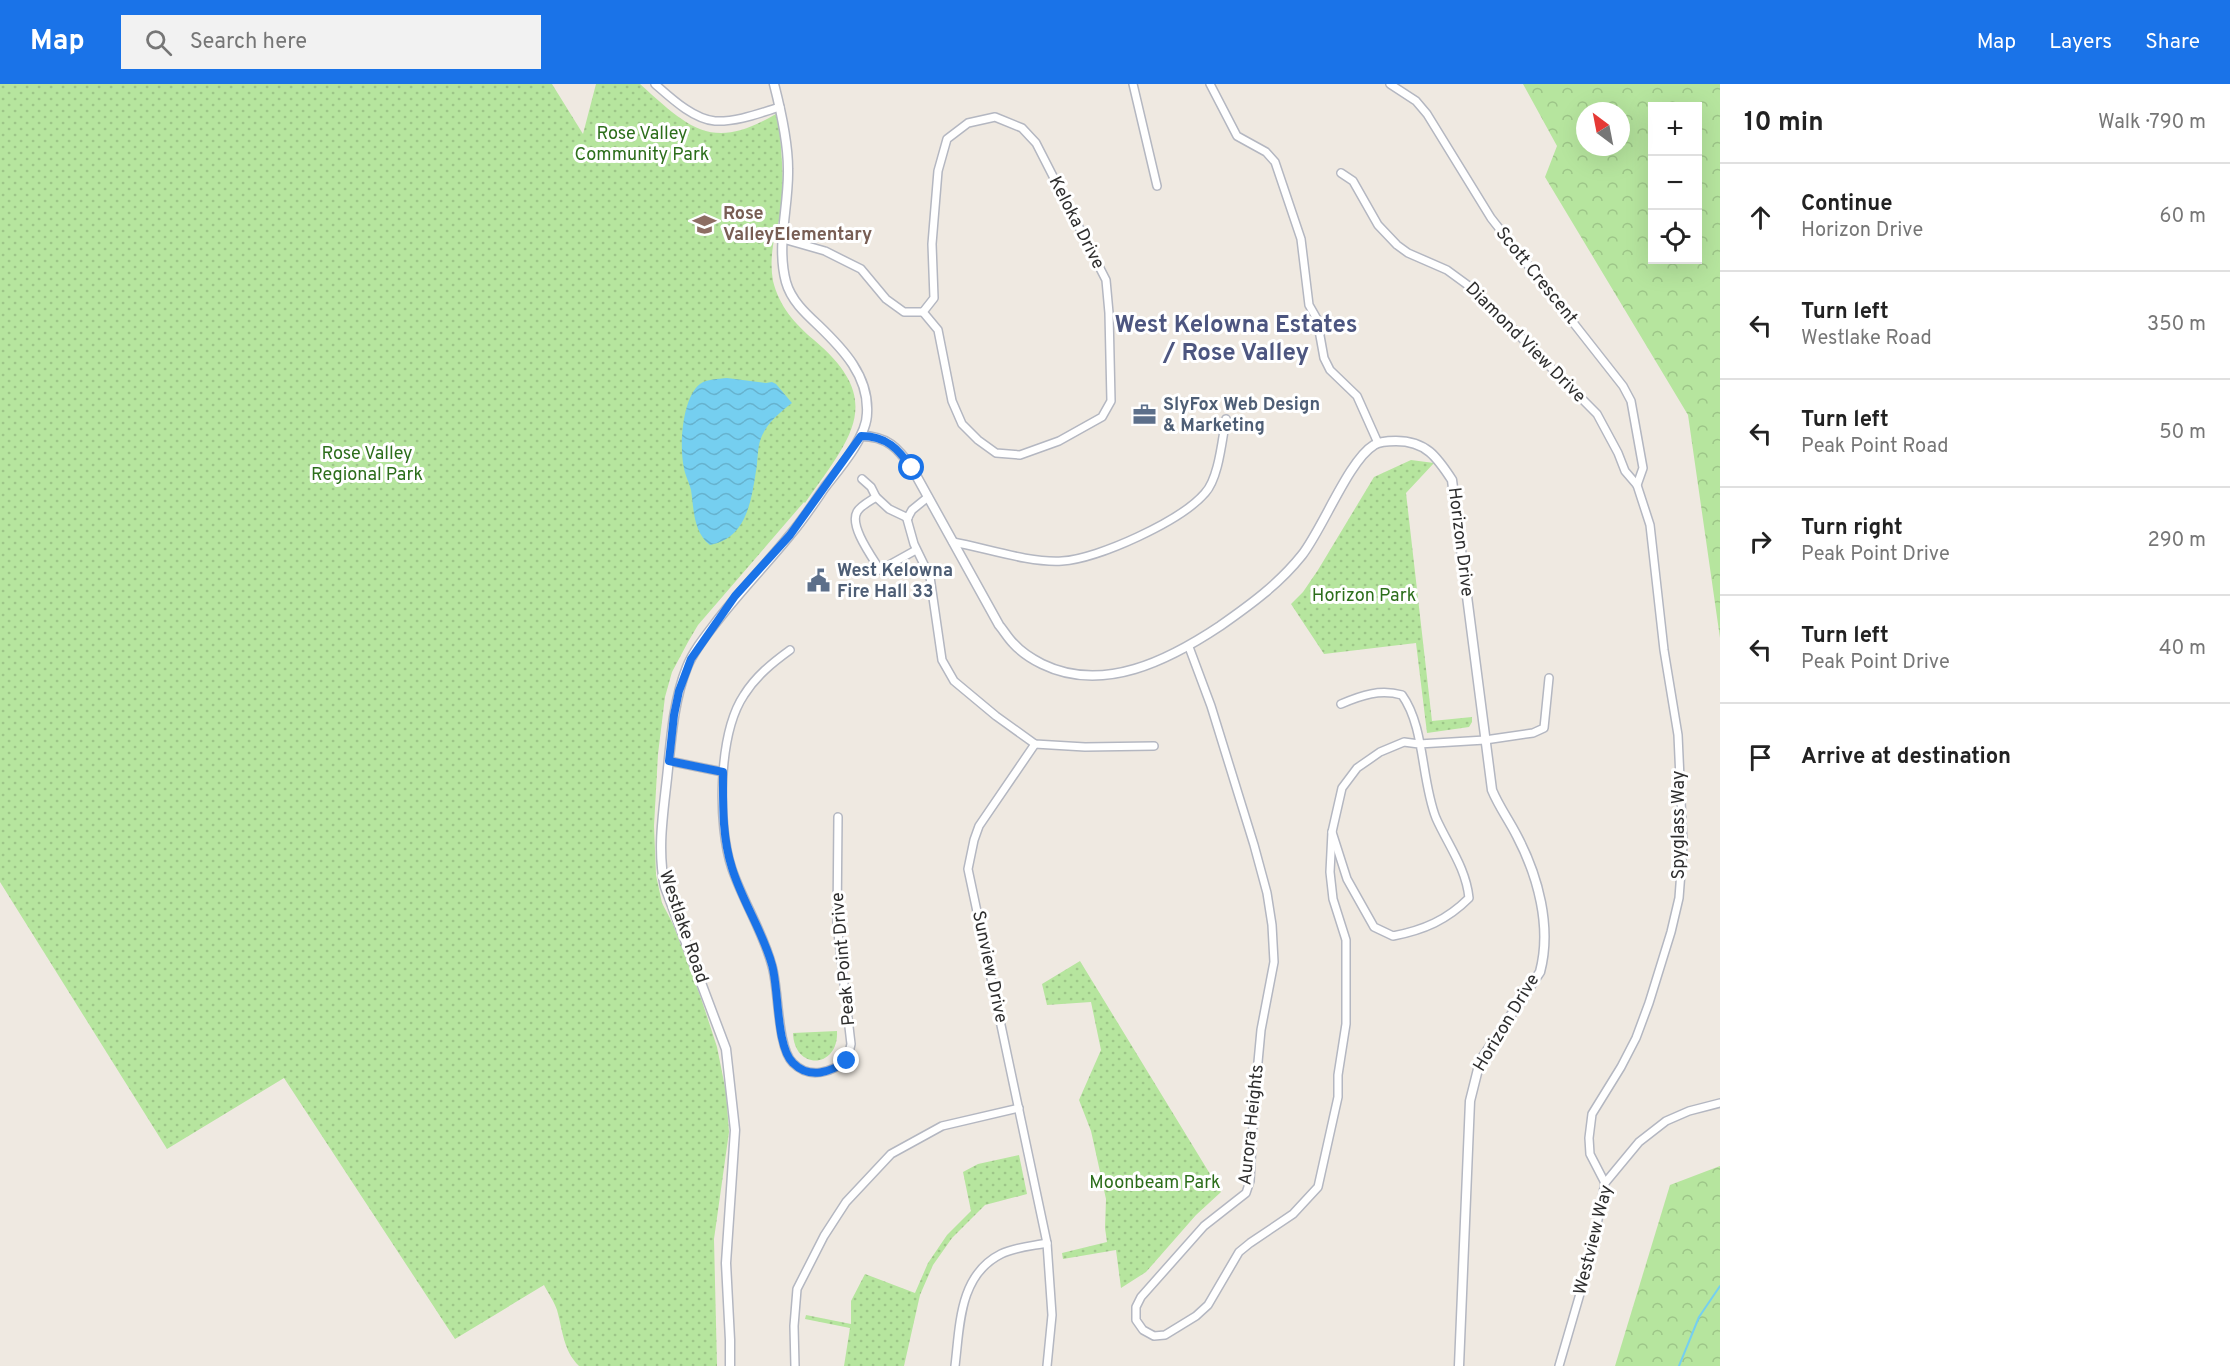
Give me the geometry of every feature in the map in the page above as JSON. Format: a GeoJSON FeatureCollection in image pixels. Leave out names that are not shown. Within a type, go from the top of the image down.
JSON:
{"type":"FeatureCollection","features":[{"type":"Feature","properties":{"kind":"street"},"geometry":{"type":"LineString","coordinates":[[655,84],[691,112],[713,121],[735,119],[780,107]]}},
{"type":"Feature","properties":{"kind":"street","name":"Westlake Road"},"geometry":{"type":"LineString","coordinates":[[730,1366],[726,1263],[735,1130],[726,1049],[665,887],[661,867],[661,841],[674,715],[679,691],[691,659],[735,596],[790,535],[861,436],[868,414],[864,384],[848,357],[803,311],[792,296],[786,282],[783,239],[788,168],[780,107],[774,84]]}},
{"type":"Feature","properties":{"kind":"street"},"geometry":{"type":"LineString","coordinates":[[1133,84],[1157,186]]}},
{"type":"Feature","properties":{"kind":"street"},"geometry":{"type":"LineString","coordinates":[[861,436],[874,436],[897,448],[912,468],[999,625],[1013,644],[1032,659],[1057,671],[1085,676],[1123,673],[1189,647],[1258,600],[1282,578],[1303,554],[1322,526],[1361,455],[1378,443],[1357,396],[1330,370],[1324,358],[1317,319],[1309,304],[1301,239],[1275,162],[1266,152],[1236,135],[1210,84]]}},
{"type":"Feature","properties":{"kind":"street","name":"Scott Crescent"},"geometry":{"type":"LineString","coordinates":[[1390,84],[1416,101],[1427,114],[1491,218],[1623,386],[1631,401],[1643,468],[1637,485]]}},
{"type":"Feature","properties":{"kind":"street","name":"Keloka Drive"},"geometry":{"type":"LineString","coordinates":[[995,117],[1022,128],[1036,143],[1106,280],[1111,401],[1102,417],[1059,441],[1020,455],[996,453],[962,424],[952,401],[938,330],[923,312],[934,298],[932,244],[938,171],[947,140],[968,123],[995,117]]}},
{"type":"Feature","properties":{"kind":"street","name":"Diamond View Drive"},"geometry":{"type":"LineString","coordinates":[[1341,173],[1353,181],[1378,225],[1397,245],[1408,253],[1447,270],[1473,289],[1597,414],[1625,471],[1637,485]]}},
{"type":"Feature","properties":{"kind":"street"},"geometry":{"type":"LineString","coordinates":[[783,239],[825,251],[861,269],[886,299],[904,312],[923,312]]}},
{"type":"Feature","properties":{"kind":"street"},"geometry":{"type":"LineString","coordinates":[[953,542],[1036,560],[1061,561],[1089,557],[1118,546],[1188,508],[1206,492],[1214,475],[1226,419]]}},
{"type":"Feature","properties":{"kind":"street","name":"Horizon Drive"},"geometry":{"type":"LineString","coordinates":[[1378,443],[1408,441],[1426,448],[1439,461],[1452,480],[1492,790],[1499,809],[1516,833],[1526,855],[1540,896],[1544,921],[1544,955],[1540,972],[1480,1061],[1474,1077],[1470,1101],[1459,1366]]}},
{"type":"Feature","properties":{"kind":"street"},"geometry":{"type":"LineString","coordinates":[[862,479],[889,509],[908,518]]}},
{"type":"Feature","properties":{"kind":"street","name":"Spyglass Way"},"geometry":{"type":"LineString","coordinates":[[1605,1183],[1590,1154],[1588,1138],[1592,1114],[1636,1038],[1649,1003],[1674,921],[1683,845],[1678,735],[1664,650],[1650,525],[1637,485]]}},
{"type":"Feature","properties":{"kind":"street"},"geometry":{"type":"LineString","coordinates":[[928,496],[912,510],[908,518],[909,529],[916,550],[930,577],[939,649],[942,660],[954,681],[996,716],[1035,744],[1085,747],[1154,746]]}},
{"type":"Feature","properties":{"kind":"street"},"geometry":{"type":"LineString","coordinates":[[876,497],[857,512],[855,521],[858,533],[880,570],[916,550]]}},
{"type":"Feature","properties":{"kind":"street","name":"Aurora Heights"},"geometry":{"type":"LineString","coordinates":[[1189,647],[1211,706],[1262,874],[1272,925],[1274,962],[1261,1030],[1250,1181],[1246,1193],[1204,1226],[1141,1297],[1136,1307],[1136,1320],[1143,1330],[1154,1336],[1166,1335],[1196,1316],[1208,1305],[1239,1252],[1293,1214],[1318,1187],[1338,1097],[1338,1075],[1346,1024],[1346,940],[1333,899],[1330,872],[1332,832]]}},
{"type":"Feature","properties":{"kind":"street","name":"Peak Point Drive"},"geometry":{"type":"LineString","coordinates":[[790,650],[766,668],[743,696],[727,734],[723,772],[723,824],[731,867],[772,966],[784,1048],[792,1063],[809,1073],[831,1071],[847,1061],[851,1044],[837,924],[838,817]]}},
{"type":"Feature","properties":{"kind":"street"},"geometry":{"type":"LineString","coordinates":[[1341,704],[1362,695],[1387,691],[1402,694],[1411,707],[1419,744],[1429,793],[1436,817],[1468,881],[1469,898],[1453,914],[1408,933],[1393,936],[1374,927],[1347,879],[1332,832],[1342,788],[1358,768],[1380,752],[1404,742],[1419,744],[1485,740],[1533,733],[1544,728],[1549,678]]}},
{"type":"Feature","properties":{"kind":"street","name":"Sunview Drive"},"geometry":{"type":"LineString","coordinates":[[1035,744],[979,826],[968,868],[1047,1243],[1052,1315],[1047,1366]]}},
{"type":"Feature","properties":{"kind":"street"},"geometry":{"type":"LineString","coordinates":[[669,761],[723,772]]}},
{"type":"Feature","properties":{"kind":"street","name":"Westview Way"},"geometry":{"type":"LineString","coordinates":[[1559,1366],[1591,1256],[1605,1183],[1639,1142],[1666,1121],[1689,1111],[1720,1103]]}},
{"type":"Feature","properties":{"kind":"street"},"geometry":{"type":"LineString","coordinates":[[795,1366],[794,1326],[797,1289],[824,1236],[846,1202],[891,1154],[942,1126],[1019,1108]]}},
{"type":"Feature","properties":{"kind":"street"},"geometry":{"type":"LineString","coordinates":[[955,1366],[966,1294],[976,1275],[990,1260],[1002,1253],[1047,1243]]}},
{"type":"Feature","properties":{"kind":"green space","name":"Rose Valley Regional Park"},"geometry":{"type":"Polygon","coordinates":[[[0,84],[552,84],[583,134],[596,84],[640,84],[689,123],[704,130],[719,133],[736,131],[756,124],[779,112],[783,204],[773,249],[773,281],[779,299],[800,328],[837,362],[850,383],[855,402],[854,421],[847,440],[835,459],[805,503],[698,625],[672,672],[665,697],[658,754],[654,826],[656,875],[662,903],[673,924],[717,1047],[726,1092],[729,1132],[714,1239],[717,1366],[579,1366],[567,1347],[557,1310],[544,1285],[455,1339],[284,1078],[167,1149],[0,882],[0,84]]]}},
{"type":"Feature","properties":{"kind":"green space"},"geometry":{"type":"Polygon","coordinates":[[[1523,84],[1720,84],[1720,638],[1688,415],[1545,177],[1557,146],[1523,84]]]}},
{"type":"Feature","properties":{"kind":"green space","name":"Horizon Park"},"geometry":{"type":"Polygon","coordinates":[[[1411,460],[1434,463],[1406,493],[1432,721],[1472,717],[1469,727],[1427,733],[1416,643],[1324,654],[1291,604],[1303,592],[1318,570],[1374,477],[1411,460]]]}},
{"type":"Feature","properties":{"kind":"green space","name":"Moonbeam Park"},"geometry":{"type":"Polygon","coordinates":[[[1080,961],[1221,1192],[1196,1215],[1146,1272],[1121,1288],[1116,1250],[1063,1259],[1062,1253],[1107,1242],[1106,1199],[1091,1131],[1079,1100],[1101,1050],[1091,1002],[1047,1005],[1042,984],[1080,961]]]}},
{"type":"Feature","properties":{"kind":"green space"},"geometry":{"type":"Polygon","coordinates":[[[837,1031],[836,1044],[831,1053],[816,1061],[801,1054],[795,1045],[793,1033],[837,1031]]]}},
{"type":"Feature","properties":{"kind":"green space"},"geometry":{"type":"Polygon","coordinates":[[[1019,1155],[1027,1194],[985,1205],[952,1238],[933,1265],[920,1295],[904,1366],[844,1366],[850,1328],[805,1319],[806,1315],[851,1324],[851,1301],[865,1274],[915,1293],[928,1263],[947,1235],[971,1211],[963,1172],[978,1164],[1019,1155]]]}},
{"type":"Feature","properties":{"kind":"green space"},"geometry":{"type":"Polygon","coordinates":[[[1720,1166],[1720,1366],[1615,1366],[1670,1185],[1720,1166]]]}},
{"type":"Feature","properties":{"kind":"water"},"geometry":{"type":"Polygon","coordinates":[[[727,378],[772,382],[792,403],[770,423],[761,438],[752,495],[745,517],[732,535],[710,545],[700,534],[695,520],[691,490],[683,459],[683,423],[689,400],[700,384],[709,380],[727,378]]]}},
{"type":"Feature","properties":{"kind":"waterway"},"geometry":{"type":"LineString","coordinates":[[1679,1366],[1699,1317],[1720,1286]]}},
{"type":"Feature","properties":{"kind":"place","name":"Rose ValleyElementary"},"geometry":{"type":"Point","coordinates":[705,224]}},
{"type":"Feature","properties":{"kind":"place","name":"SlyFox Web Design & Marketing"},"geometry":{"type":"Point","coordinates":[1145,415]}},
{"type":"Feature","properties":{"kind":"place","name":"West Kelowna Fire Hall 33"},"geometry":{"type":"Point","coordinates":[819,581]}},
{"type":"Feature","properties":{"kind":"district","name":"West Kelowna Estates / Rose Valley"},"geometry":{"type":"Point","coordinates":[1236,340]}},
{"type":"Feature","properties":{"kind":"route"},"geometry":{"type":"LineString","coordinates":[[847,1061],[831,1071],[809,1073],[792,1063],[784,1048],[772,966],[731,867],[723,824],[723,772],[669,761],[674,715],[686,669],[705,637],[735,596],[790,535],[841,467],[861,436],[874,436],[897,448],[912,468]]}},
{"type":"Feature","properties":{"kind":"park label","name":"Rose Valley Community Park"},"geometry":{"type":"Point","coordinates":[642,144]}}]}
